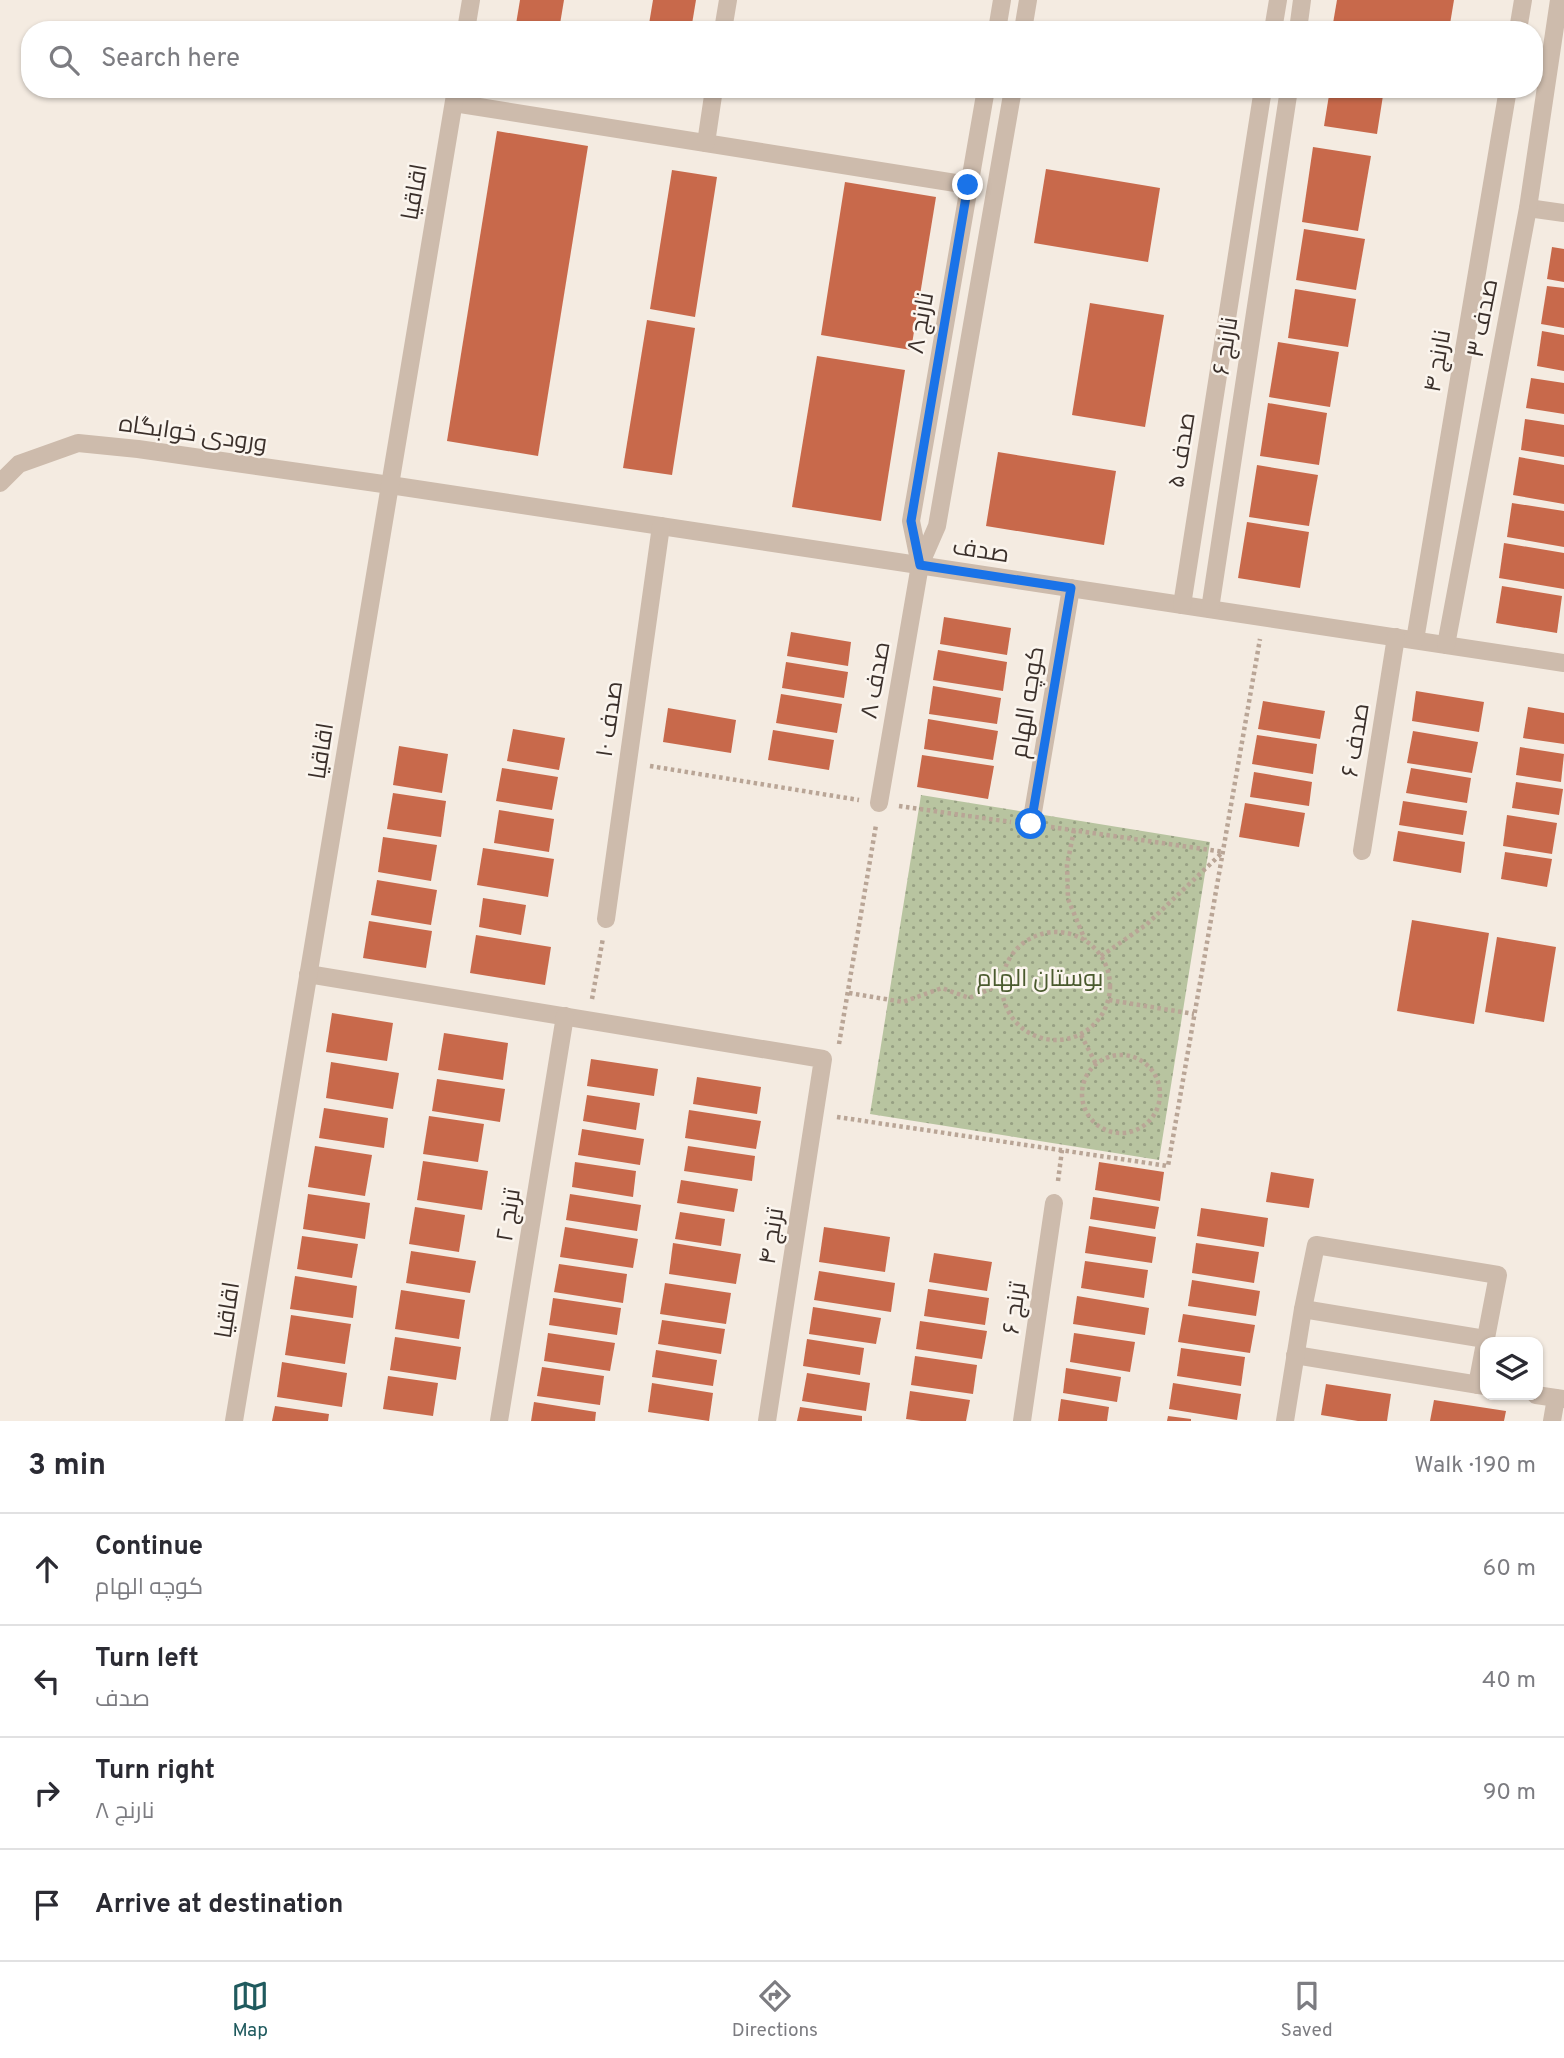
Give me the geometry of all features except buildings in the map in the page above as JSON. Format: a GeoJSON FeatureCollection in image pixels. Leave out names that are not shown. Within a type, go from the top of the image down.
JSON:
{"type":"FeatureCollection","features":[{"type":"Feature","properties":{"kind":"street"},"geometry":{"type":"LineString","coordinates":[[468,21],[471,0]]}},
{"type":"Feature","properties":{"kind":"street"},"geometry":{"type":"LineString","coordinates":[[724,21],[728,0]]}},
{"type":"Feature","properties":{"kind":"street"},"geometry":{"type":"LineString","coordinates":[[998,21],[1002,0]]}},
{"type":"Feature","properties":{"kind":"street"},"geometry":{"type":"LineString","coordinates":[[1024,21],[1028,0]]}},
{"type":"Feature","properties":{"kind":"street"},"geometry":{"type":"LineString","coordinates":[[1274,21],[1278,0]]}},
{"type":"Feature","properties":{"kind":"street"},"geometry":{"type":"LineString","coordinates":[[1299,21],[1302,0]]}},
{"type":"Feature","properties":{"kind":"street"},"geometry":{"type":"LineString","coordinates":[[1520,21],[1523,0]]}},
{"type":"Feature","properties":{"kind":"street","name":"صدف ۳"},"geometry":{"type":"LineString","coordinates":[[1446,645],[1528,208],[1559,0]]}},
{"type":"Feature","properties":{"kind":"street","name":"اقاقیا"},"geometry":{"type":"LineString","coordinates":[[234,1421],[455,98]]}},
{"type":"Feature","properties":{"kind":"street"},"geometry":{"type":"LineString","coordinates":[[466,98],[706,143],[968,185]]}},
{"type":"Feature","properties":{"kind":"street"},"geometry":{"type":"LineString","coordinates":[[706,143],[713,98]]}},
{"type":"Feature","properties":{"kind":"street","name":"نارنج ۸"},"geometry":{"type":"LineString","coordinates":[[920,565],[911,521],[984,98]]}},
{"type":"Feature","properties":{"kind":"street"},"geometry":{"type":"LineString","coordinates":[[920,565],[937,526],[1011,98]]}},
{"type":"Feature","properties":{"kind":"street","name":"صدف ۵"},"geometry":{"type":"LineString","coordinates":[[1182,605],[1263,98]]}},
{"type":"Feature","properties":{"kind":"street","name":"نارنج ۶"},"geometry":{"type":"LineString","coordinates":[[1210,609],[1288,98]]}},
{"type":"Feature","properties":{"kind":"street","name":"نارنج ۴"},"geometry":{"type":"LineString","coordinates":[[1415,640],[1506,98]]}},
{"type":"Feature","properties":{"kind":"street"},"geometry":{"type":"LineString","coordinates":[[1528,208],[1564,213]]}},
{"type":"Feature","properties":{"kind":"street","name":"ورودی خوابگاه"},"geometry":{"type":"LineString","coordinates":[[0,483],[19,464],[78,443],[390,485]]}},
{"type":"Feature","properties":{"kind":"street","name":"صدف"},"geometry":{"type":"LineString","coordinates":[[390,485],[1564,663]]}},
{"type":"Feature","properties":{"kind":"street","name":"صدف ۱۰"},"geometry":{"type":"LineString","coordinates":[[606,919],[661,526]]}},
{"type":"Feature","properties":{"kind":"street","name":"صدف ۸"},"geometry":{"type":"LineString","coordinates":[[879,803],[920,565]]}},
{"type":"Feature","properties":{"kind":"street","name":"کوچه الهام"},"geometry":{"type":"LineString","coordinates":[[1031,824],[1071,588]]}},
{"type":"Feature","properties":{"kind":"street","name":"صدف ۶"},"geometry":{"type":"LineString","coordinates":[[1362,851],[1396,637]]}},
{"type":"Feature","properties":{"kind":"street"},"geometry":{"type":"LineString","coordinates":[[308,974],[823,1059]]}},
{"type":"Feature","properties":{"kind":"street","name":"ترنج ۲"},"geometry":{"type":"LineString","coordinates":[[499,1421],[565,1016]]}},
{"type":"Feature","properties":{"kind":"street","name":"ترنج ۴"},"geometry":{"type":"LineString","coordinates":[[768,1421],[823,1059]]}},
{"type":"Feature","properties":{"kind":"street","name":"ترنج ۶"},"geometry":{"type":"LineString","coordinates":[[1022,1421],[1054,1203]]}},
{"type":"Feature","properties":{"kind":"street"},"geometry":{"type":"LineString","coordinates":[[1285,1421],[1316,1245],[1498,1275],[1485,1337]]}},
{"type":"Feature","properties":{"kind":"street"},"geometry":{"type":"LineString","coordinates":[[1303,1309],[1480,1338]]}},
{"type":"Feature","properties":{"kind":"street"},"geometry":{"type":"LineString","coordinates":[[1295,1355],[1480,1386]]}},
{"type":"Feature","properties":{"kind":"street"},"geometry":{"type":"LineString","coordinates":[[1552,1421],[1560,1399]]}},
{"type":"Feature","properties":{"kind":"path"},"geometry":{"type":"LineString","coordinates":[[815,1114],[1168,1166],[1264,617]]}},
{"type":"Feature","properties":{"kind":"path"},"geometry":{"type":"LineString","coordinates":[[628,762],[879,803],[1224,852]]}},
{"type":"Feature","properties":{"kind":"path"},"geometry":{"type":"LineString","coordinates":[[823,1059],[841,1043],[879,803]]}},
{"type":"Feature","properties":{"kind":"path"},"geometry":{"type":"LineString","coordinates":[[1074,830],[1067,865],[1068,899],[1085,940],[1101,956],[1110,977],[1109,1000],[1099,1020],[1081,1035],[1060,1041],[1037,1038],[1018,1026],[1006,1007],[1002,984],[1007,962],[1022,945],[1041,934],[1064,932],[1085,940]]}},
{"type":"Feature","properties":{"kind":"path"},"geometry":{"type":"LineString","coordinates":[[1101,956],[1146,925],[1224,852]]}},
{"type":"Feature","properties":{"kind":"path"},"geometry":{"type":"LineString","coordinates":[[589,1020],[606,919]]}},
{"type":"Feature","properties":{"kind":"path"},"geometry":{"type":"LineString","coordinates":[[849,993],[903,1002],[942,988],[970,998],[1002,984]]}},
{"type":"Feature","properties":{"kind":"path"},"geometry":{"type":"LineString","coordinates":[[1109,1000],[1195,1014]]}},
{"type":"Feature","properties":{"kind":"path"},"geometry":{"type":"LineString","coordinates":[[1081,1035],[1096,1064]]}},
{"type":"Feature","properties":{"kind":"path"},"geometry":{"type":"LineString","coordinates":[[1127,1055],[1142,1061],[1154,1072],[1160,1087],[1159,1104],[1152,1119],[1140,1129],[1124,1134],[1108,1131],[1094,1123],[1089,1116],[1082,1093],[1086,1077],[1096,1064],[1111,1056],[1127,1055]]}},
{"type":"Feature","properties":{"kind":"path"},"geometry":{"type":"LineString","coordinates":[[1054,1203],[1062,1150]]}},
{"type":"Feature","properties":{"kind":"green space","name":"بوستان الهام"},"geometry":{"type":"Polygon","coordinates":[[[921,795],[1210,842],[1159,1160],[870,1114],[921,795]]]}},
{"type":"Feature","properties":{"kind":"route"},"geometry":{"type":"LineString","coordinates":[[968,185],[911,521],[920,565],[1071,588],[1031,824]]}}]}
